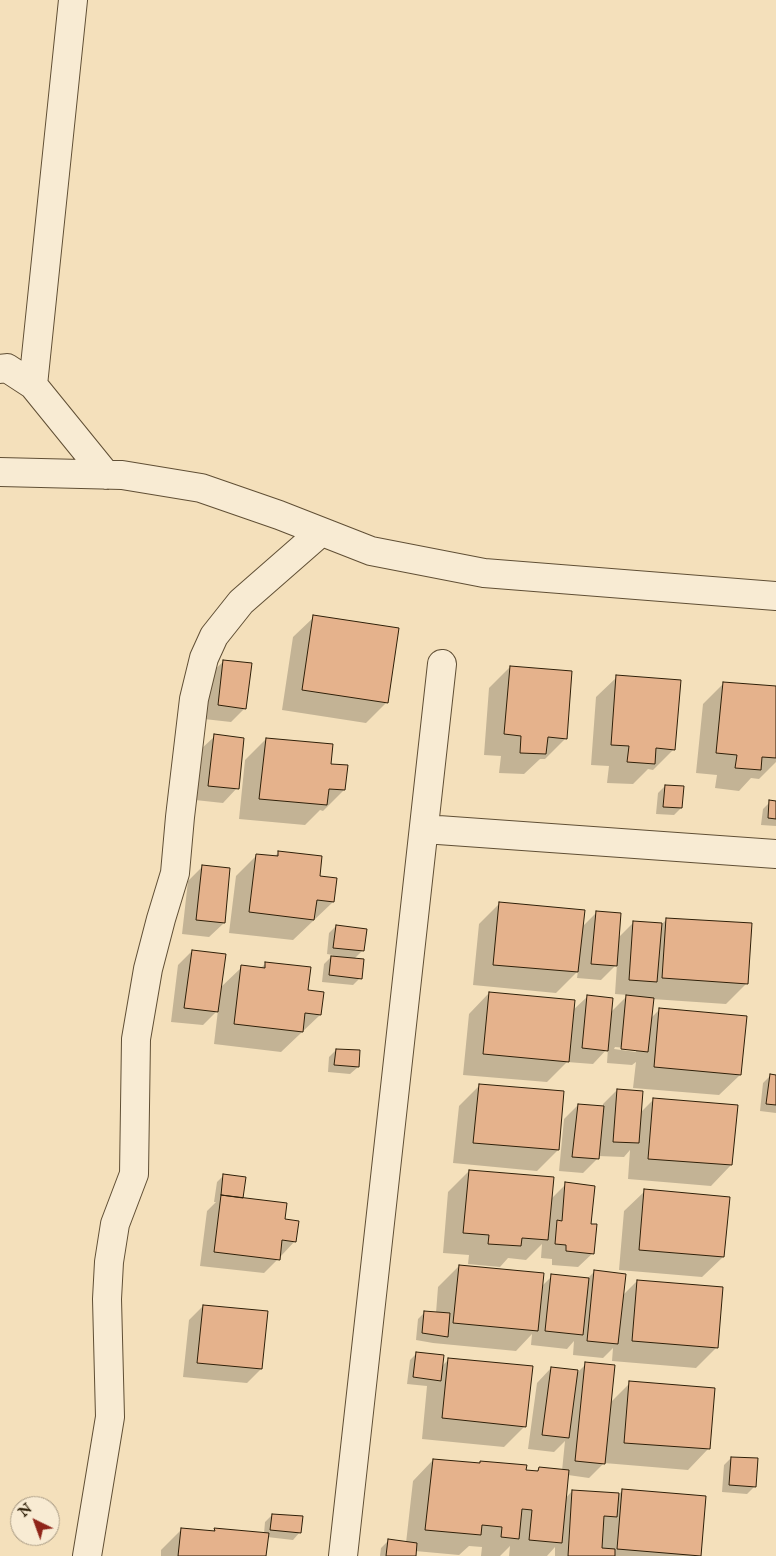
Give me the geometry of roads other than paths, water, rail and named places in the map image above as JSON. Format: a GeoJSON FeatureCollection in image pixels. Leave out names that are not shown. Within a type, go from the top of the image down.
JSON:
{"type":"FeatureCollection","features":[{"type":"Feature","properties":{"kind":"street"},"geometry":{"type":"LineString","coordinates":[[33,385],[73,0]]}},
{"type":"Feature","properties":{"kind":"street"},"geometry":{"type":"LineString","coordinates":[[0,369],[7,368],[33,385],[106,474]]}},
{"type":"Feature","properties":{"kind":"street"},"geometry":{"type":"LineString","coordinates":[[0,472],[122,475],[201,488],[279,515],[372,551],[484,573],[776,596]]}},
{"type":"Feature","properties":{"kind":"street"},"geometry":{"type":"LineString","coordinates":[[88,1556],[110,1417],[107,1299],[109,1262],[115,1224],[134,1174],[136,1039],[148,969],[161,919],[176,873],[180,817],[194,699],[204,658],[214,636],[241,602],[321,532]]}},
{"type":"Feature","properties":{"kind":"street"},"geometry":{"type":"LineString","coordinates":[[343,1556],[442,664]]}},
{"type":"Feature","properties":{"kind":"street"},"geometry":{"type":"LineString","coordinates":[[424,829],[776,854]]}}]}
